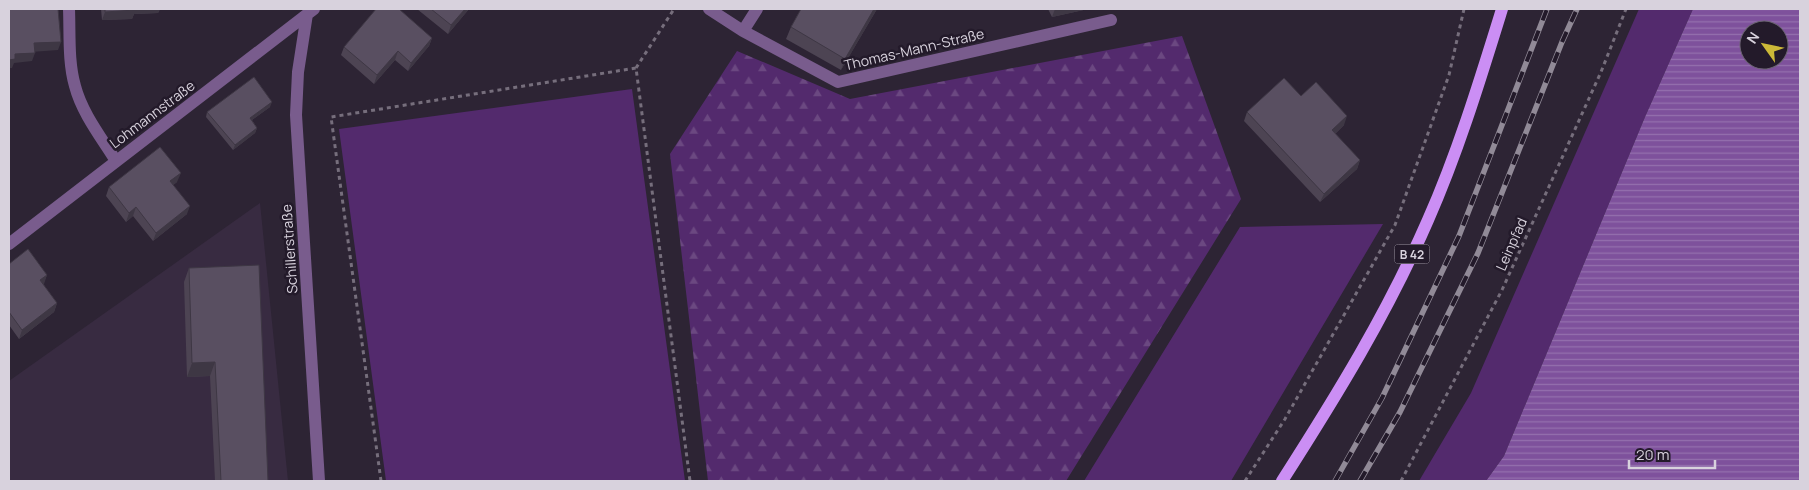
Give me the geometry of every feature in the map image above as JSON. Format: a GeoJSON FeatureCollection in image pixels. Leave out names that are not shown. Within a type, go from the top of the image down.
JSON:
{"type":"FeatureCollection","features":[{"type":"Feature","properties":{"kind":"main road","name":"B 42"},"geometry":{"type":"LineString","coordinates":[[1282,481],[1344,383],[1375,329],[1403,274],[1451,163],[1502,9]]}},
{"type":"Feature","properties":{"kind":"street"},"geometry":{"type":"LineString","coordinates":[[69,9],[71,62],[75,86],[85,112],[116,160]]}},
{"type":"Feature","properties":{"kind":"street","name":"Thomas-Mann-Straße"},"geometry":{"type":"LineString","coordinates":[[709,9],[743,31],[838,82],[1111,20]]}},
{"type":"Feature","properties":{"kind":"street"},"geometry":{"type":"LineString","coordinates":[[743,31],[757,9]]}},
{"type":"Feature","properties":{"kind":"street","name":"Lohmannstraße"},"geometry":{"type":"LineString","coordinates":[[9,244],[310,12]]}},
{"type":"Feature","properties":{"kind":"street","name":"Schillerstraße"},"geometry":{"type":"LineString","coordinates":[[310,12],[298,72],[296,115],[319,481]]}},
{"type":"Feature","properties":{"kind":"path"},"geometry":{"type":"LineString","coordinates":[[674,9],[636,68],[690,481]]}},
{"type":"Feature","properties":{"kind":"path"},"geometry":{"type":"LineString","coordinates":[[1246,481],[1285,420],[1395,225],[1449,74],[1464,9]]}},
{"type":"Feature","properties":{"kind":"path","name":"Leinpfad"},"geometry":{"type":"LineString","coordinates":[[1401,481],[1502,290],[1601,72],[1626,9]]}},
{"type":"Feature","properties":{"kind":"path"},"geometry":{"type":"LineString","coordinates":[[381,481],[331,117],[636,68]]}},
{"type":"Feature","properties":{"kind":"shaded area"},"geometry":{"type":"Polygon","coordinates":[[[1693,9],[1800,9],[1800,481],[1486,481],[1504,456],[1645,117],[1693,9]]]}},
{"type":"Feature","properties":{"kind":"shaded area"},"geometry":{"type":"Polygon","coordinates":[[[260,203],[288,481],[9,481],[9,381],[260,203]]]}},
{"type":"Feature","properties":{"kind":"green space"},"geometry":{"type":"Polygon","coordinates":[[[1639,9],[1693,9],[1645,117],[1504,456],[1486,481],[1419,481],[1471,393],[1639,9]]]}},
{"type":"Feature","properties":{"kind":"green space"},"geometry":{"type":"Polygon","coordinates":[[[1182,36],[1241,199],[1066,481],[708,481],[670,154],[737,51],[850,99],[1182,36]]]}},
{"type":"Feature","properties":{"kind":"green space"},"geometry":{"type":"Polygon","coordinates":[[[632,89],[685,481],[386,481],[339,129],[632,89]]]}},
{"type":"Feature","properties":{"kind":"green space"},"geometry":{"type":"Polygon","coordinates":[[[1383,224],[1231,481],[1084,481],[1240,227],[1383,224]]]}},
{"type":"Feature","properties":{"kind":"building"},"geometry":{"type":"Polygon","coordinates":[[[9,9],[58,9],[61,42],[34,43],[35,53],[15,54],[15,59],[9,60],[9,9]]]}},
{"type":"Feature","properties":{"kind":"building"},"geometry":{"type":"Polygon","coordinates":[[[105,9],[135,9],[135,10],[105,12],[105,9]]]}},
{"type":"Feature","properties":{"kind":"building"},"geometry":{"type":"Polygon","coordinates":[[[376,9],[399,9],[432,38],[411,63],[398,51],[377,75],[344,47],[376,9]]]}},
{"type":"Feature","properties":{"kind":"building"},"geometry":{"type":"Polygon","coordinates":[[[431,9],[465,9],[451,25],[431,9]]]}},
{"type":"Feature","properties":{"kind":"building"},"geometry":{"type":"Polygon","coordinates":[[[801,9],[874,9],[845,59],[791,27],[801,9]]]}},
{"type":"Feature","properties":{"kind":"building"},"geometry":{"type":"Polygon","coordinates":[[[254,77],[272,102],[250,118],[257,128],[235,145],[207,112],[254,77]]]}},
{"type":"Feature","properties":{"kind":"building"},"geometry":{"type":"Polygon","coordinates":[[[1284,78],[1301,96],[1316,82],[1347,116],[1332,130],[1360,160],[1324,194],[1247,112],[1284,78]]]}},
{"type":"Feature","properties":{"kind":"building"},"geometry":{"type":"Polygon","coordinates":[[[160,147],[181,173],[170,181],[190,206],[156,233],[136,207],[129,213],[109,187],[160,147]]]}},
{"type":"Feature","properties":{"kind":"building"},"geometry":{"type":"Polygon","coordinates":[[[28,249],[47,275],[40,280],[57,303],[22,330],[9,312],[9,264],[28,249]]]}},
{"type":"Feature","properties":{"kind":"building"},"geometry":{"type":"Polygon","coordinates":[[[259,265],[268,481],[221,481],[215,362],[192,363],[189,268],[259,265]]]}},
{"type":"Feature","properties":{"kind":"railway"},"geometry":{"type":"LineString","coordinates":[[1335,481],[1382,398],[1459,236],[1547,9]]}},
{"type":"Feature","properties":{"kind":"railway"},"geometry":{"type":"LineString","coordinates":[[1360,481],[1400,412],[1478,253],[1577,9]]}}]}
